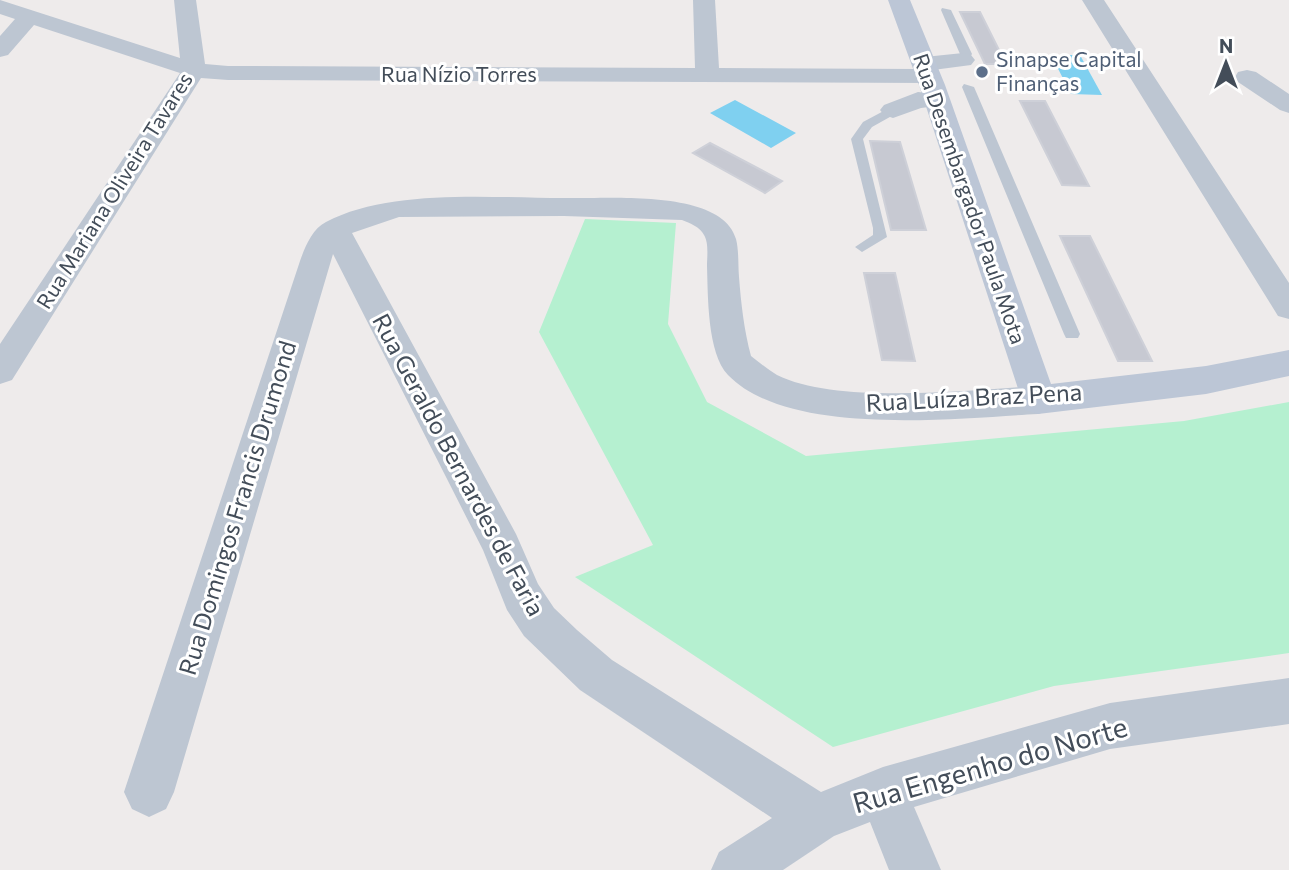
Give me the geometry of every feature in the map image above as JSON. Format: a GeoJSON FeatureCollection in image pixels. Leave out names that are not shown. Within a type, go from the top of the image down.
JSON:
{"type":"FeatureCollection","features":[{"type":"Feature","properties":{"kind":"street","name":"Rua Mariana Oliveira Tavares"},"geometry":{"type":"LineString","coordinates":[[0,371],[194,70],[185,0]]}},
{"type":"Feature","properties":{"kind":"street"},"geometry":{"type":"LineString","coordinates":[[704,0],[706,75]]}},
{"type":"Feature","properties":{"kind":"street","name":"Rua Desembargador Paula Mota"},"geometry":{"type":"LineString","coordinates":[[899,0],[930,81],[1038,400]]}},
{"type":"Feature","properties":{"kind":"street"},"geometry":{"type":"LineString","coordinates":[[1093,0],[1289,308]]}},
{"type":"Feature","properties":{"kind":"street","name":"Rua Nízio Torres"},"geometry":{"type":"LineString","coordinates":[[0,7],[194,70],[275,75],[706,75],[930,81]]}},
{"type":"Feature","properties":{"kind":"street"},"geometry":{"type":"LineString","coordinates":[[0,50],[29,17]]}},
{"type":"Feature","properties":{"kind":"street"},"geometry":{"type":"LineString","coordinates":[[893,110],[918,100],[930,81],[954,62],[963,60]]}},
{"type":"Feature","properties":{"kind":"street"},"geometry":{"type":"LineString","coordinates":[[1247,77],[1289,105]]}},
{"type":"Feature","properties":{"kind":"street"},"geometry":{"type":"LineString","coordinates":[[930,81],[968,88]]}},
{"type":"Feature","properties":{"kind":"street","name":"Rua Luíza Braz Pena"},"geometry":{"type":"LineString","coordinates":[[335,229],[396,208],[418,206],[667,209],[702,217],[716,227],[721,239],[730,337],[738,364],[766,384],[798,398],[907,406],[1038,400],[1206,380],[1289,363]]}},
{"type":"Feature","properties":{"kind":"street","name":"Rua Domingos Francis Drumond"},"geometry":{"type":"LineString","coordinates":[[149,792],[315,261],[322,243],[335,229]]}},
{"type":"Feature","properties":{"kind":"street","name":"Rua Geraldo Bernardes de Faria"},"geometry":{"type":"LineString","coordinates":[[335,229],[502,547],[522,596],[539,622],[596,675],[817,818]]}},
{"type":"Feature","properties":{"kind":"street","name":"Rua Engenho do Norte"},"geometry":{"type":"LineString","coordinates":[[737,870],[817,818],[883,792],[1110,726],[1289,701]]}},
{"type":"Feature","properties":{"kind":"street"},"geometry":{"type":"LineString","coordinates":[[883,792],[915,870]]}},
{"type":"Feature","properties":{"kind":"lane"},"geometry":{"type":"LineString","coordinates":[[946,9],[966,54],[963,60]]}},
{"type":"Feature","properties":{"kind":"lane"},"geometry":{"type":"LineString","coordinates":[[968,88],[1072,334]]}},
{"type":"Feature","properties":{"kind":"lane"},"geometry":{"type":"LineString","coordinates":[[862,247],[880,237],[880,228],[857,139],[859,131],[893,110]]}},
{"type":"Feature","properties":{"kind":"green space"},"geometry":{"type":"Polygon","coordinates":[[[585,219],[676,223],[668,324],[707,402],[806,456],[1184,421],[1289,402],[1289,653],[1054,686],[833,747],[575,577],[653,545],[539,332],[585,219]]]}},
{"type":"Feature","properties":{"kind":"water"},"geometry":{"type":"Polygon","coordinates":[[[1051,55],[1080,55],[1102,95],[1071,94],[1051,55]]]}},
{"type":"Feature","properties":{"kind":"water"},"geometry":{"type":"Polygon","coordinates":[[[735,100],[796,133],[771,148],[710,113],[735,100]]]}},
{"type":"Feature","properties":{"kind":"building"},"geometry":{"type":"Polygon","coordinates":[[[960,12],[980,12],[1006,64],[985,64],[960,12]]]}},
{"type":"Feature","properties":{"kind":"building"},"geometry":{"type":"Polygon","coordinates":[[[1020,101],[1045,101],[1089,186],[1062,185],[1020,101]]]}},
{"type":"Feature","properties":{"kind":"building"},"geometry":{"type":"Polygon","coordinates":[[[870,141],[900,142],[926,230],[891,230],[870,141]]]}},
{"type":"Feature","properties":{"kind":"building"},"geometry":{"type":"Polygon","coordinates":[[[710,143],[782,181],[765,193],[693,153],[710,143]]]}},
{"type":"Feature","properties":{"kind":"building"},"geometry":{"type":"Polygon","coordinates":[[[1060,236],[1090,236],[1152,361],[1118,361],[1060,236]]]}},
{"type":"Feature","properties":{"kind":"building"},"geometry":{"type":"Polygon","coordinates":[[[864,273],[895,273],[915,361],[882,360],[864,273]]]}},
{"type":"Feature","properties":{"kind":"place","name":"Sinapse Capital Finanças"},"geometry":{"type":"Point","coordinates":[982,72]}}]}
